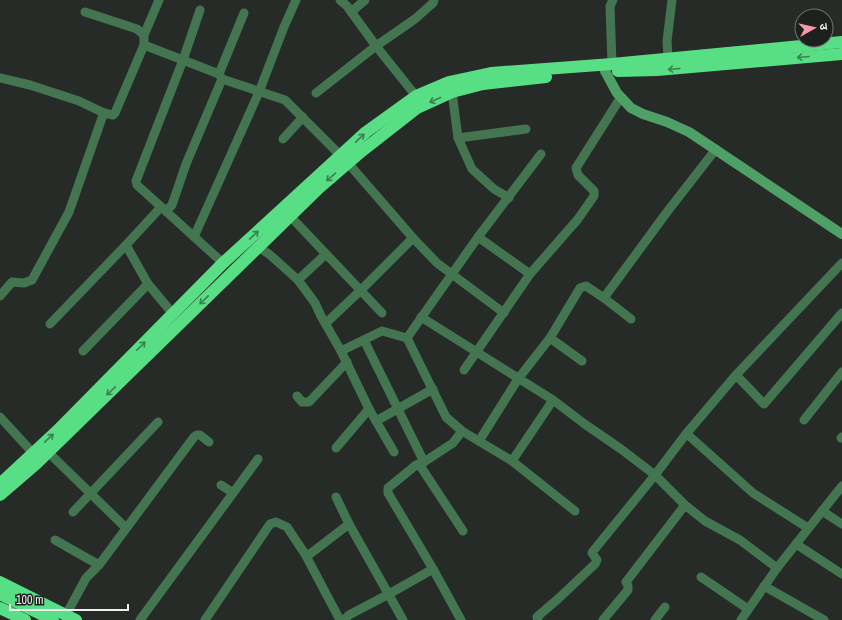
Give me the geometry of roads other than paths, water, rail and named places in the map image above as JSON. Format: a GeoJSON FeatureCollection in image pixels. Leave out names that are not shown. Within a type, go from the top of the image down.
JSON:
{"type":"FeatureCollection","features":[{"type":"Feature","properties":{"kind":"highway"},"geometry":{"type":"LineString","coordinates":[[0,495],[48,452],[242,254],[345,159],[417,108],[452,92],[483,84],[608,68],[668,58],[842,42]]}},
{"type":"Feature","properties":{"kind":"highway"},"geometry":{"type":"LineString","coordinates":[[0,484],[57,430],[223,263],[258,247],[319,188],[345,159],[366,132],[416,96],[449,82],[491,73],[608,68],[658,70],[842,54]]}},
{"type":"Feature","properties":{"kind":"highway"},"geometry":{"type":"LineString","coordinates":[[0,582],[71,617]]}},
{"type":"Feature","properties":{"kind":"highway"},"geometry":{"type":"LineString","coordinates":[[0,594],[53,620]]}},
{"type":"Feature","properties":{"kind":"highway"},"geometry":{"type":"LineString","coordinates":[[0,608],[25,620]]}},
{"type":"Feature","properties":{"kind":"street"},"geometry":{"type":"LineString","coordinates":[[0,78],[30,85],[79,101],[104,113],[113,115],[144,45],[144,35],[159,0]]}},
{"type":"Feature","properties":{"kind":"street"},"geometry":{"type":"LineString","coordinates":[[194,237],[259,92],[296,0]]}},
{"type":"Feature","properties":{"kind":"street"},"geometry":{"type":"LineString","coordinates":[[340,0],[347,6],[376,46],[416,96]]}},
{"type":"Feature","properties":{"kind":"street"},"geometry":{"type":"LineString","coordinates":[[351,12],[366,0]]}},
{"type":"Feature","properties":{"kind":"street"},"geometry":{"type":"LineString","coordinates":[[316,93],[376,46],[415,19],[433,3],[434,0]]}},
{"type":"Feature","properties":{"kind":"street"},"geometry":{"type":"LineString","coordinates":[[613,0],[610,6],[608,68],[610,83],[631,108],[643,114],[668,122],[689,132],[842,234]]}},
{"type":"Feature","properties":{"kind":"street"},"geometry":{"type":"LineString","coordinates":[[668,58],[667,40],[672,0]]}},
{"type":"Feature","properties":{"kind":"street"},"geometry":{"type":"LineString","coordinates":[[200,10],[183,60],[136,181],[137,185],[172,218],[223,263]]}},
{"type":"Feature","properties":{"kind":"street"},"geometry":{"type":"LineString","coordinates":[[85,12],[137,28],[144,35]]}},
{"type":"Feature","properties":{"kind":"street"},"geometry":{"type":"LineString","coordinates":[[50,324],[126,245],[164,209],[172,205],[186,164],[244,13]]}},
{"type":"Feature","properties":{"kind":"street"},"geometry":{"type":"LineString","coordinates":[[144,45],[183,60],[220,77],[285,100],[345,159],[413,238],[437,263],[451,275],[504,313]]}},
{"type":"Feature","properties":{"kind":"street"},"geometry":{"type":"LineString","coordinates":[[452,92],[458,138],[472,169],[494,189],[509,198]]}},
{"type":"Feature","properties":{"kind":"street"},"geometry":{"type":"LineString","coordinates":[[464,370],[530,274],[578,219],[594,196],[594,191],[578,175],[576,168],[621,97]]}},
{"type":"Feature","properties":{"kind":"street"},"geometry":{"type":"LineString","coordinates":[[0,296],[12,282],[24,283],[32,280],[68,212],[104,113]]}},
{"type":"Feature","properties":{"kind":"street"},"geometry":{"type":"LineString","coordinates":[[283,138],[303,117]]}},
{"type":"Feature","properties":{"kind":"street"},"geometry":{"type":"LineString","coordinates":[[458,138],[526,129]]}},
{"type":"Feature","properties":{"kind":"street"},"geometry":{"type":"LineString","coordinates":[[604,298],[716,149]]}},
{"type":"Feature","properties":{"kind":"street"},"geometry":{"type":"LineString","coordinates":[[407,338],[478,237],[541,154]]}},
{"type":"Feature","properties":{"kind":"street"},"geometry":{"type":"LineString","coordinates":[[290,216],[382,313]]}},
{"type":"Feature","properties":{"kind":"street"},"geometry":{"type":"LineString","coordinates":[[478,237],[530,274]]}},
{"type":"Feature","properties":{"kind":"street"},"geometry":{"type":"LineString","coordinates":[[326,323],[413,238]]}},
{"type":"Feature","properties":{"kind":"street"},"geometry":{"type":"LineString","coordinates":[[126,245],[148,284],[173,314]]}},
{"type":"Feature","properties":{"kind":"street"},"geometry":{"type":"LineString","coordinates":[[258,247],[269,254],[298,280],[315,303],[347,362],[369,409],[394,452]]}},
{"type":"Feature","properties":{"kind":"street"},"geometry":{"type":"LineString","coordinates":[[298,280],[326,254]]}},
{"type":"Feature","properties":{"kind":"street"},"geometry":{"type":"LineString","coordinates":[[538,620],[537,617],[594,564],[597,560],[592,553],[594,550],[736,375],[842,263]]}},
{"type":"Feature","properties":{"kind":"street"},"geometry":{"type":"LineString","coordinates":[[83,351],[148,284]]}},
{"type":"Feature","properties":{"kind":"street"},"geometry":{"type":"LineString","coordinates":[[479,441],[518,379],[550,338],[580,288],[586,286],[631,319]]}},
{"type":"Feature","properties":{"kind":"street"},"geometry":{"type":"LineString","coordinates":[[736,375],[764,404],[842,313]]}},
{"type":"Feature","properties":{"kind":"street"},"geometry":{"type":"LineString","coordinates":[[421,317],[553,400],[655,475],[685,505],[705,521],[740,540],[777,568]]}},
{"type":"Feature","properties":{"kind":"street"},"geometry":{"type":"LineString","coordinates":[[341,351],[382,332],[407,338]]}},
{"type":"Feature","properties":{"kind":"street"},"geometry":{"type":"LineString","coordinates":[[407,338],[446,417],[462,431],[512,461],[575,511]]}},
{"type":"Feature","properties":{"kind":"street"},"geometry":{"type":"LineString","coordinates":[[550,338],[582,361]]}},
{"type":"Feature","properties":{"kind":"street"},"geometry":{"type":"LineString","coordinates":[[364,340],[422,463],[464,531]]}},
{"type":"Feature","properties":{"kind":"street"},"geometry":{"type":"LineString","coordinates":[[297,396],[302,402],[309,402],[347,362]]}},
{"type":"Feature","properties":{"kind":"street"},"geometry":{"type":"LineString","coordinates":[[804,420],[842,372]]}},
{"type":"Feature","properties":{"kind":"street"},"geometry":{"type":"LineString","coordinates":[[376,421],[432,389]]}},
{"type":"Feature","properties":{"kind":"street"},"geometry":{"type":"LineString","coordinates":[[512,461],[553,400]]}},
{"type":"Feature","properties":{"kind":"street"},"geometry":{"type":"LineString","coordinates":[[336,448],[369,409]]}},
{"type":"Feature","properties":{"kind":"street"},"geometry":{"type":"LineString","coordinates":[[0,417],[33,453]]}},
{"type":"Feature","properties":{"kind":"street"},"geometry":{"type":"LineString","coordinates":[[73,512],[158,422]]}},
{"type":"Feature","properties":{"kind":"street"},"geometry":{"type":"LineString","coordinates":[[461,620],[388,492],[388,488],[416,466],[452,444],[462,431]]}},
{"type":"Feature","properties":{"kind":"street"},"geometry":{"type":"LineString","coordinates":[[687,434],[753,493],[808,528]]}},
{"type":"Feature","properties":{"kind":"street"},"geometry":{"type":"LineString","coordinates":[[71,617],[86,578],[99,565],[194,436],[200,435],[209,442]]}},
{"type":"Feature","properties":{"kind":"street"},"geometry":{"type":"LineString","coordinates":[[48,452],[126,528]]}},
{"type":"Feature","properties":{"kind":"street"},"geometry":{"type":"LineString","coordinates":[[140,620],[258,459]]}},
{"type":"Feature","properties":{"kind":"street"},"geometry":{"type":"LineString","coordinates":[[221,484],[233,493]]}},
{"type":"Feature","properties":{"kind":"street"},"geometry":{"type":"LineString","coordinates":[[740,620],[777,568],[842,486]]}},
{"type":"Feature","properties":{"kind":"street"},"geometry":{"type":"LineString","coordinates":[[336,497],[349,524],[403,620]]}},
{"type":"Feature","properties":{"kind":"street"},"geometry":{"type":"LineString","coordinates":[[603,620],[628,590],[626,582],[685,505]]}},
{"type":"Feature","properties":{"kind":"street"},"geometry":{"type":"LineString","coordinates":[[822,511],[842,524]]}},
{"type":"Feature","properties":{"kind":"street"},"geometry":{"type":"LineString","coordinates":[[205,620],[270,524],[276,522],[287,527],[305,554],[340,620]]}},
{"type":"Feature","properties":{"kind":"street"},"geometry":{"type":"LineString","coordinates":[[305,554],[310,554],[349,524]]}},
{"type":"Feature","properties":{"kind":"street"},"geometry":{"type":"LineString","coordinates":[[55,540],[99,565]]}},
{"type":"Feature","properties":{"kind":"street"},"geometry":{"type":"LineString","coordinates":[[796,544],[842,574]]}},
{"type":"Feature","properties":{"kind":"street"},"geometry":{"type":"LineString","coordinates":[[344,620],[349,615],[433,569]]}},
{"type":"Feature","properties":{"kind":"street"},"geometry":{"type":"LineString","coordinates":[[701,577],[748,609]]}},
{"type":"Feature","properties":{"kind":"street"},"geometry":{"type":"LineString","coordinates":[[764,586],[824,620]]}},
{"type":"Feature","properties":{"kind":"street"},"geometry":{"type":"LineString","coordinates":[[655,620],[665,607]]}}]}
